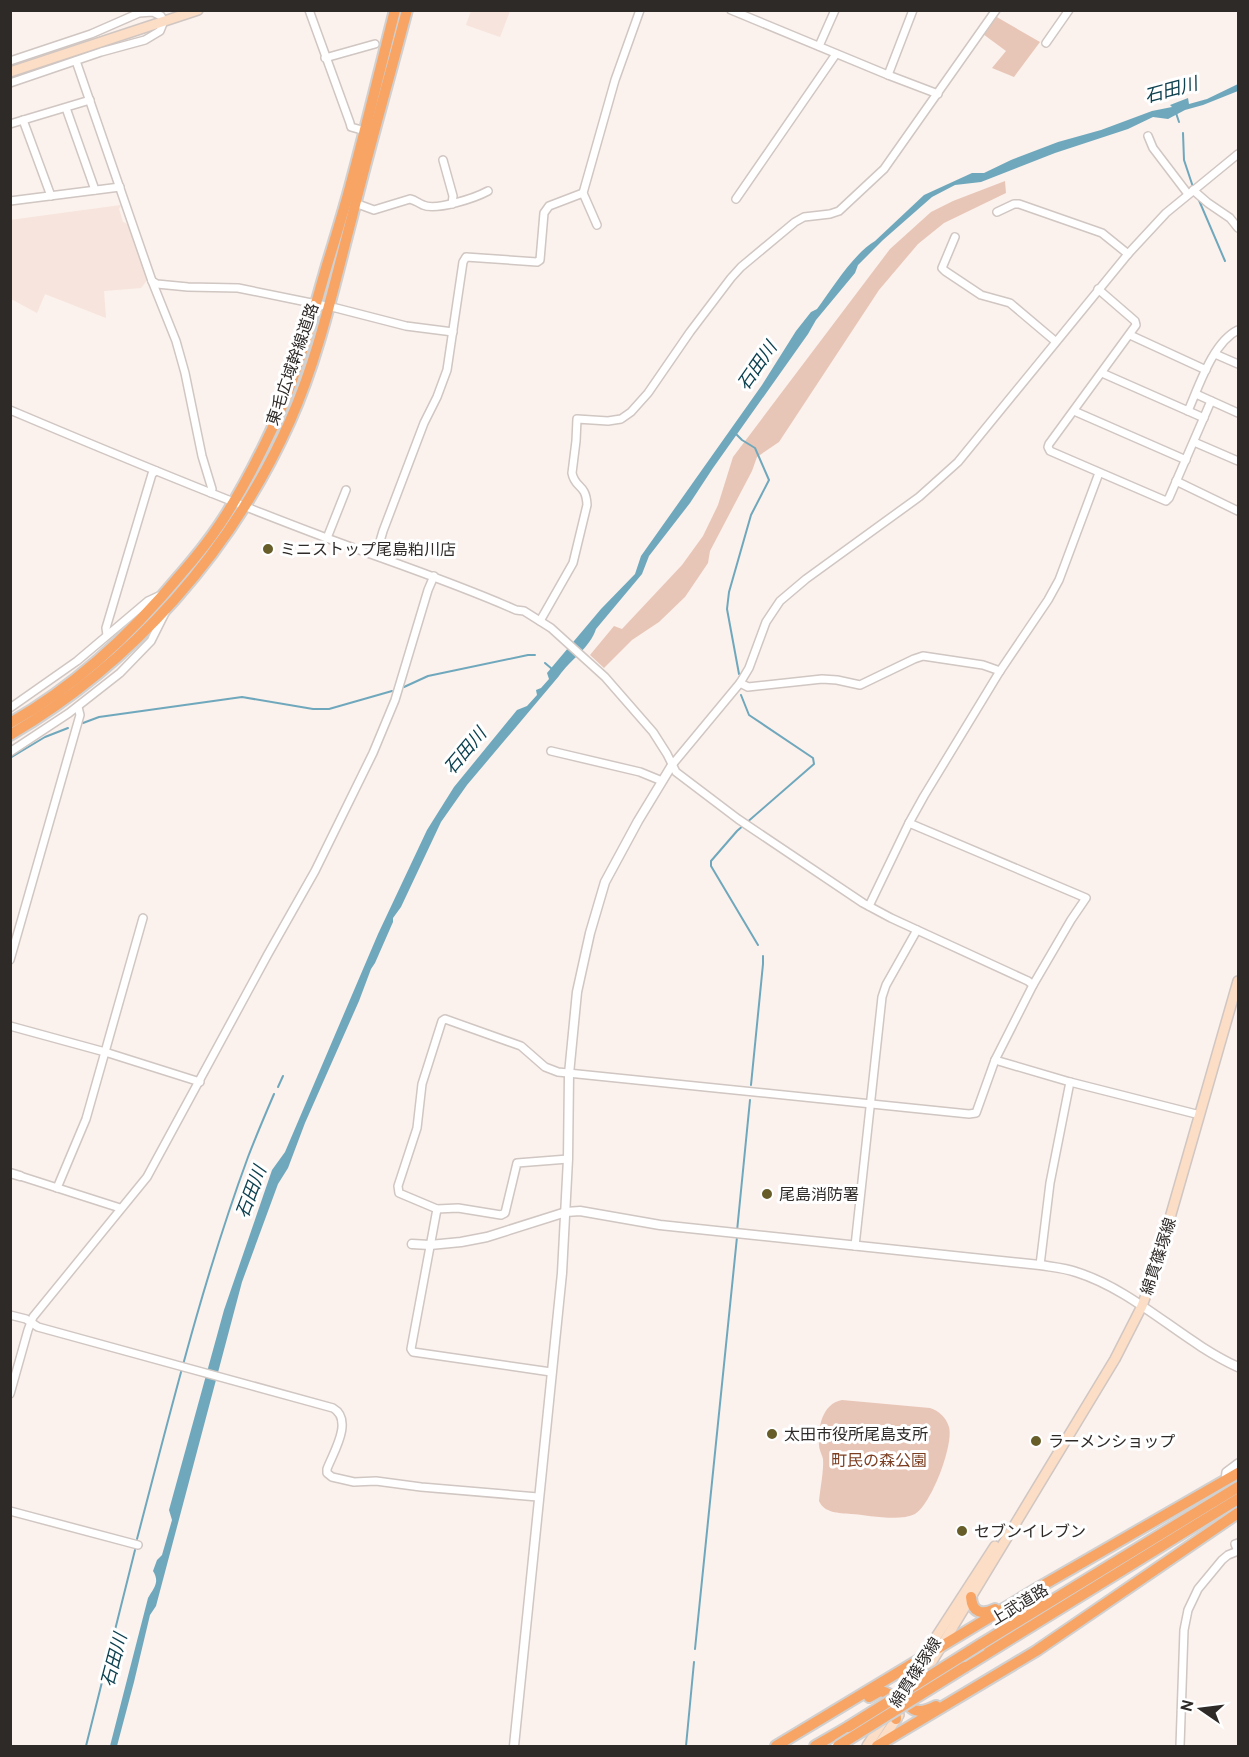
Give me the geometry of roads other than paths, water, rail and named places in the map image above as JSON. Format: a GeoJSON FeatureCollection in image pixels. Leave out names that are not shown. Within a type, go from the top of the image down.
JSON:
{"type":"FeatureCollection","features":[{"type":"Feature","properties":{"kind":"highway","name":"東毛広域幹線道路"},"geometry":{"type":"LineString","coordinates":[[10,735],[76,691],[140,635],[169,606],[212,554],[239,504],[299,360],[350,189],[395,10]]}},
{"type":"Feature","properties":{"kind":"highway","name":"東毛広域幹線道路"},"geometry":{"type":"LineString","coordinates":[[10,723],[34,709],[70,682],[134,626],[204,547],[270,462],[290,420],[308,373],[329,306],[407,10]]}},
{"type":"Feature","properties":{"kind":"highway"},"geometry":{"type":"LineString","coordinates":[[316,304],[324,298],[331,272],[342,253]]}},
{"type":"Feature","properties":{"kind":"highway"},"geometry":{"type":"LineString","coordinates":[[776,1746],[1038,1588],[1239,1473]]}},
{"type":"Feature","properties":{"kind":"highway","name":"上武道路"},"geometry":{"type":"LineString","coordinates":[[815,1746],[1239,1487]]}},
{"type":"Feature","properties":{"kind":"highway","name":"上武道路"},"geometry":{"type":"LineString","coordinates":[[838,1746],[1239,1499]]}},
{"type":"Feature","properties":{"kind":"highway"},"geometry":{"type":"LineString","coordinates":[[878,1746],[1077,1624],[1239,1513]]}},
{"type":"Feature","properties":{"kind":"highway"},"geometry":{"type":"LineString","coordinates":[[971,1597],[975,1609],[984,1613],[1038,1588]]}},
{"type":"Feature","properties":{"kind":"highway"},"geometry":{"type":"LineString","coordinates":[[906,1684],[907,1702],[914,1709],[925,1710],[982,1683]]}},
{"type":"Feature","properties":{"kind":"highway"},"geometry":{"type":"LineString","coordinates":[[841,1708],[880,1691],[888,1693],[895,1701],[896,1719]]}},
{"type":"Feature","properties":{"kind":"main road"},"geometry":{"type":"LineString","coordinates":[[10,72],[198,10]]}},
{"type":"Feature","properties":{"kind":"main road","name":"綿貫篠塚線"},"geometry":{"type":"LineString","coordinates":[[878,1746],[941,1647],[1115,1359],[1142,1306],[1155,1270],[1239,981]]}},
{"type":"Feature","properties":{"kind":"main road","name":"綿貫篠塚線"},"geometry":{"type":"LineString","coordinates":[[867,1746],[1011,1521],[1023,1508]]}},
{"type":"Feature","properties":{"kind":"street"},"geometry":{"type":"LineString","coordinates":[[309,10],[351,127],[365,131]]}},
{"type":"Feature","properties":{"kind":"street"},"geometry":{"type":"LineString","coordinates":[[597,225],[583,193],[612,89],[640,10]]}},
{"type":"Feature","properties":{"kind":"street"},"geometry":{"type":"LineString","coordinates":[[731,10],[938,94]]}},
{"type":"Feature","properties":{"kind":"street"},"geometry":{"type":"LineString","coordinates":[[819,46],[834,10]]}},
{"type":"Feature","properties":{"kind":"street"},"geometry":{"type":"LineString","coordinates":[[888,75],[913,10]]}},
{"type":"Feature","properties":{"kind":"street"},"geometry":{"type":"LineString","coordinates":[[540,621],[573,563],[587,505],[584,490],[573,478],[572,473],[577,419],[608,421],[621,419],[631,412],[648,393],[690,332],[741,267],[795,222],[804,217],[839,211],[885,169],[996,10]]}},
{"type":"Feature","properties":{"kind":"street"},"geometry":{"type":"LineString","coordinates":[[1046,43],[1069,10]]}},
{"type":"Feature","properties":{"kind":"street"},"geometry":{"type":"LineString","coordinates":[[10,61],[91,34],[127,14],[153,12],[161,16],[164,21],[162,28],[155,35],[128,46],[101,52],[10,83]]}},
{"type":"Feature","properties":{"kind":"street"},"geometry":{"type":"LineString","coordinates":[[325,58],[375,44]]}},
{"type":"Feature","properties":{"kind":"street"},"geometry":{"type":"LineString","coordinates":[[736,199],[836,54]]}},
{"type":"Feature","properties":{"kind":"street"},"geometry":{"type":"LineString","coordinates":[[76,61],[152,281],[176,341],[202,456],[212,489],[211,493]]}},
{"type":"Feature","properties":{"kind":"street"},"geometry":{"type":"LineString","coordinates":[[10,124],[90,100]]}},
{"type":"Feature","properties":{"kind":"street"},"geometry":{"type":"LineString","coordinates":[[66,108],[95,190]]}},
{"type":"Feature","properties":{"kind":"street"},"geometry":{"type":"LineString","coordinates":[[23,120],[51,196]]}},
{"type":"Feature","properties":{"kind":"street"},"geometry":{"type":"LineString","coordinates":[[1148,136],[1153,148],[1191,192],[1230,218],[1239,228]]}},
{"type":"Feature","properties":{"kind":"street"},"geometry":{"type":"LineString","coordinates":[[514,1746],[562,1273],[568,1159],[569,1074],[577,992],[599,898],[605,882],[672,765],[740,683],[766,622],[780,601],[944,476],[965,454],[1098,289],[1166,213],[1239,154]]}},
{"type":"Feature","properties":{"kind":"street"},"geometry":{"type":"LineString","coordinates":[[443,160],[453,196],[452,204]]}},
{"type":"Feature","properties":{"kind":"street"},"geometry":{"type":"LineString","coordinates":[[10,201],[120,187]]}},
{"type":"Feature","properties":{"kind":"street"},"geometry":{"type":"LineString","coordinates":[[355,203],[374,210],[410,198],[426,206],[452,204],[488,191]]}},
{"type":"Feature","properties":{"kind":"street"},"geometry":{"type":"LineString","coordinates":[[376,555],[424,423],[438,397],[447,370],[463,262],[466,257],[537,262],[540,260],[546,209],[583,193]]}},
{"type":"Feature","properties":{"kind":"street"},"geometry":{"type":"LineString","coordinates":[[997,212],[1019,204],[1097,231],[1128,255]]}},
{"type":"Feature","properties":{"kind":"street"},"geometry":{"type":"LineString","coordinates":[[956,237],[942,268],[981,294],[1010,303],[1055,342]]}},
{"type":"Feature","properties":{"kind":"street"},"geometry":{"type":"LineString","coordinates":[[152,281],[157,284],[188,287],[238,288],[329,306],[406,326],[453,332]]}},
{"type":"Feature","properties":{"kind":"street"},"geometry":{"type":"LineString","coordinates":[[1098,289],[1135,321],[1136,327],[1049,444],[1049,449],[1163,501],[1167,500],[1211,401]]}},
{"type":"Feature","properties":{"kind":"street"},"geometry":{"type":"LineString","coordinates":[[1188,411],[1215,354],[1230,334],[1239,330]]}},
{"type":"Feature","properties":{"kind":"street"},"geometry":{"type":"LineString","coordinates":[[1130,335],[1206,370]]}},
{"type":"Feature","properties":{"kind":"street"},"geometry":{"type":"LineString","coordinates":[[1215,354],[1239,364]]}},
{"type":"Feature","properties":{"kind":"street"},"geometry":{"type":"LineString","coordinates":[[1102,373],[1204,418]]}},
{"type":"Feature","properties":{"kind":"street"},"geometry":{"type":"LineString","coordinates":[[1196,394],[1239,413]]}},
{"type":"Feature","properties":{"kind":"street"},"geometry":{"type":"LineString","coordinates":[[10,410],[239,504],[434,576],[516,610],[524,611],[561,637],[605,676],[653,732],[676,772],[745,824],[869,906],[1033,985]]}},
{"type":"Feature","properties":{"kind":"street"},"geometry":{"type":"LineString","coordinates":[[1074,411],[1186,460]]}},
{"type":"Feature","properties":{"kind":"street"},"geometry":{"type":"LineString","coordinates":[[1194,442],[1239,461]]}},
{"type":"Feature","properties":{"kind":"street"},"geometry":{"type":"LineString","coordinates":[[107,635],[106,628],[152,474],[156,471]]}},
{"type":"Feature","properties":{"kind":"street"},"geometry":{"type":"LineString","coordinates":[[869,906],[909,823],[1000,671],[1059,580],[1099,473]]}},
{"type":"Feature","properties":{"kind":"street"},"geometry":{"type":"LineString","coordinates":[[1176,482],[1239,511]]}},
{"type":"Feature","properties":{"kind":"street"},"geometry":{"type":"LineString","coordinates":[[327,538],[346,490]]}},
{"type":"Feature","properties":{"kind":"street"},"geometry":{"type":"LineString","coordinates":[[10,1394],[30,1323],[60,1282],[147,1177],[315,872],[373,753],[395,700],[434,576]]}},
{"type":"Feature","properties":{"kind":"street"},"geometry":{"type":"LineString","coordinates":[[10,708],[50,681],[148,601],[165,593]]}},
{"type":"Feature","properties":{"kind":"street"},"geometry":{"type":"LineString","coordinates":[[10,752],[78,706],[120,673],[155,636],[169,606]]}},
{"type":"Feature","properties":{"kind":"street"},"geometry":{"type":"LineString","coordinates":[[740,683],[748,687],[830,679],[860,685],[923,656],[983,664],[1000,671]]}},
{"type":"Feature","properties":{"kind":"street"},"geometry":{"type":"LineString","coordinates":[[10,960],[80,715],[78,706]]}},
{"type":"Feature","properties":{"kind":"street"},"geometry":{"type":"LineString","coordinates":[[551,751],[640,772],[662,781]]}},
{"type":"Feature","properties":{"kind":"street"},"geometry":{"type":"LineString","coordinates":[[568,1159],[519,1161],[505,1213],[501,1215],[458,1208],[437,1209],[399,1193],[398,1186],[417,1128],[422,1084],[442,1021],[445,1019],[515,1044],[545,1067],[569,1074],[975,1114],[995,1060],[1033,985],[1086,898],[909,823]]}},
{"type":"Feature","properties":{"kind":"street"},"geometry":{"type":"LineString","coordinates":[[57,1188],[86,1119],[143,918]]}},
{"type":"Feature","properties":{"kind":"street"},"geometry":{"type":"LineString","coordinates":[[855,1246],[882,997],[886,985],[917,930]]}},
{"type":"Feature","properties":{"kind":"street"},"geometry":{"type":"LineString","coordinates":[[10,1026],[105,1052],[200,1082]]}},
{"type":"Feature","properties":{"kind":"street"},"geometry":{"type":"LineString","coordinates":[[995,1060],[1070,1082],[1200,1114]]}},
{"type":"Feature","properties":{"kind":"street"},"geometry":{"type":"LineString","coordinates":[[1040,1265],[1050,1183],[1070,1082]]}},
{"type":"Feature","properties":{"kind":"street"},"geometry":{"type":"LineString","coordinates":[[10,1173],[120,1208]]}},
{"type":"Feature","properties":{"kind":"street"},"geometry":{"type":"LineString","coordinates":[[437,1209],[412,1352],[551,1372]]}},
{"type":"Feature","properties":{"kind":"street"},"geometry":{"type":"LineString","coordinates":[[412,1244],[461,1242],[487,1237],[566,1212],[589,1211],[660,1225],[1040,1265],[1075,1271],[1088,1276],[1142,1306],[1193,1342],[1239,1367]]}},
{"type":"Feature","properties":{"kind":"street"},"geometry":{"type":"LineString","coordinates":[[10,1315],[26,1319],[38,1327],[196,1372],[321,1404],[337,1411],[343,1423],[327,1469],[327,1473],[332,1476],[354,1482],[376,1481],[538,1497]]}},
{"type":"Feature","properties":{"kind":"street"},"geometry":{"type":"LineString","coordinates":[[1225,1480],[1226,1472],[1239,1463]]}},
{"type":"Feature","properties":{"kind":"street"},"geometry":{"type":"LineString","coordinates":[[10,1511],[138,1545]]}},
{"type":"Feature","properties":{"kind":"street"},"geometry":{"type":"LineString","coordinates":[[1180,1746],[1185,1630],[1188,1610],[1198,1589],[1221,1560],[1238,1551],[1235,1544],[1239,1543]]}},
{"type":"Feature","properties":{"kind":"water"},"geometry":{"type":"Polygon","coordinates":[[[1238,84],[1238,91],[1185,110],[1168,119],[1153,117],[1128,129],[1055,153],[981,182],[955,185],[932,197],[883,240],[858,265],[855,273],[816,320],[690,503],[649,556],[642,574],[596,629],[585,648],[467,785],[441,822],[401,907],[393,918],[288,1168],[278,1184],[242,1282],[156,1606],[150,1615],[117,1746],[110,1746],[148,1598],[155,1585],[156,1578],[153,1571],[157,1560],[162,1555],[172,1520],[169,1510],[224,1310],[272,1170],[285,1152],[378,934],[427,830],[454,787],[517,710],[527,706],[537,695],[536,690],[549,679],[547,673],[601,609],[635,574],[641,556],[811,312],[817,309],[859,254],[924,195],[972,173],[984,173],[1058,142],[1101,130],[1152,111],[1172,107],[1170,105],[1188,98],[1189,104],[1207,99],[1238,84]]]}},
{"type":"Feature","properties":{"kind":"waterway"},"geometry":{"type":"LineString","coordinates":[[1176,113],[1179,122]]}},
{"type":"Feature","properties":{"kind":"waterway"},"geometry":{"type":"LineString","coordinates":[[1183,133],[1184,160],[1193,187]]}},
{"type":"Feature","properties":{"kind":"waterway"},"geometry":{"type":"LineString","coordinates":[[1198,198],[1225,261]]}},
{"type":"Feature","properties":{"kind":"waterway"},"geometry":{"type":"LineString","coordinates":[[735,433],[755,448],[769,480],[751,515],[729,592],[727,609],[739,674]]}},
{"type":"Feature","properties":{"kind":"waterway"},"geometry":{"type":"LineString","coordinates":[[404,687],[428,676],[535,655]]}},
{"type":"Feature","properties":{"kind":"waterway"},"geometry":{"type":"LineString","coordinates":[[545,663],[552,669]]}},
{"type":"Feature","properties":{"kind":"waterway"},"geometry":{"type":"LineString","coordinates":[[83,723],[99,717],[242,697],[313,709],[329,709],[392,691]]}},
{"type":"Feature","properties":{"kind":"waterway"},"geometry":{"type":"LineString","coordinates":[[741,695],[749,715],[813,758],[814,764],[737,831],[711,861],[711,866],[758,945]]}},
{"type":"Feature","properties":{"kind":"waterway"},"geometry":{"type":"LineString","coordinates":[[10,758],[45,737],[68,728]]}},
{"type":"Feature","properties":{"kind":"waterway"},"geometry":{"type":"LineString","coordinates":[[751,1085],[763,956]]}},
{"type":"Feature","properties":{"kind":"waterway"},"geometry":{"type":"LineString","coordinates":[[278,1087],[283,1076]]}},
{"type":"Feature","properties":{"kind":"waterway","name":"石田川"},"geometry":{"type":"LineString","coordinates":[[137,1539],[188,1346],[216,1251],[248,1157],[274,1094]]}},
{"type":"Feature","properties":{"kind":"waterway"},"geometry":{"type":"LineString","coordinates":[[737,1231],[750,1100]]}},
{"type":"Feature","properties":{"kind":"waterway"},"geometry":{"type":"LineString","coordinates":[[695,1649],[737,1237]]}},
{"type":"Feature","properties":{"kind":"waterway","name":"石田川"},"geometry":{"type":"LineString","coordinates":[[86,1746],[135,1550]]}},
{"type":"Feature","properties":{"kind":"waterway"},"geometry":{"type":"LineString","coordinates":[[686,1746],[694,1662]]}},
{"type":"Feature","properties":{"kind":"place","name":"ミニストップ尾島粕川店"},"geometry":{"type":"Point","coordinates":[268,549]}},
{"type":"Feature","properties":{"kind":"place","name":"尾島消防署"},"geometry":{"type":"Point","coordinates":[767,1194]}},
{"type":"Feature","properties":{"kind":"place","name":"太田市役所尾島支所"},"geometry":{"type":"Point","coordinates":[772,1434]}},
{"type":"Feature","properties":{"kind":"place","name":"ラーメンショップ"},"geometry":{"type":"Point","coordinates":[1036,1441]}},
{"type":"Feature","properties":{"kind":"place","name":"セブンイレブン"},"geometry":{"type":"Point","coordinates":[962,1531]}},
{"type":"Feature","properties":{"kind":"park label","name":"町民の森公園"},"geometry":{"type":"Point","coordinates":[879,1460]}}]}
